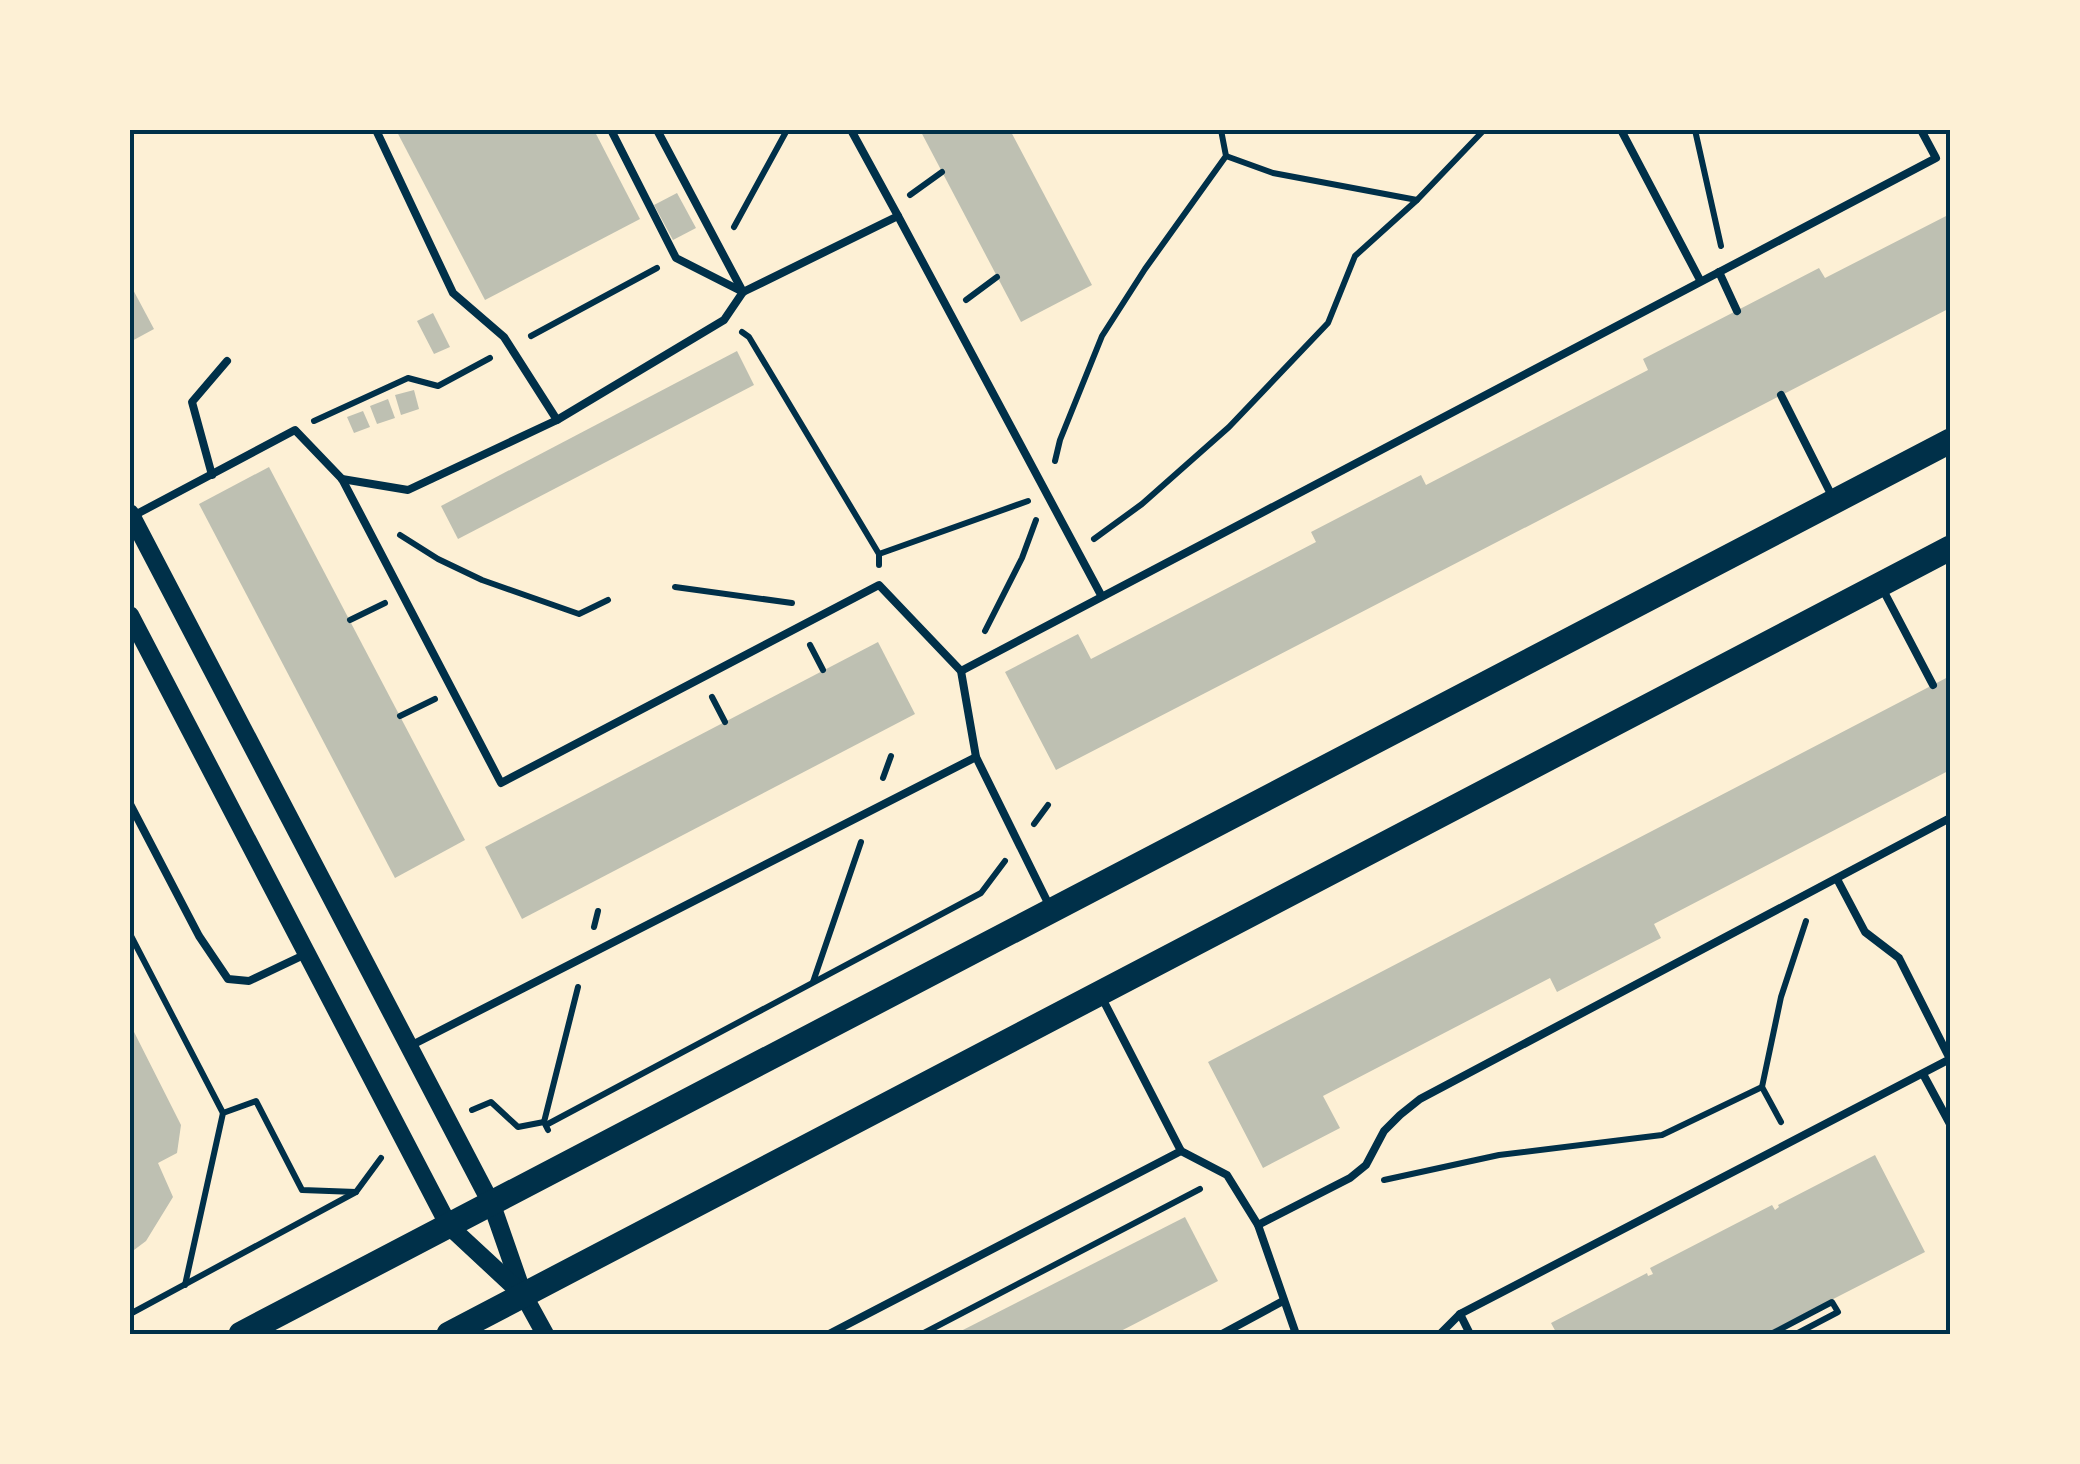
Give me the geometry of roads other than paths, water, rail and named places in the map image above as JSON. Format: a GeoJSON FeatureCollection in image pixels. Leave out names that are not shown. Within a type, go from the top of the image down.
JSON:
{"type":"FeatureCollection","features":[{"type":"Feature","properties":{"kind":"main road"},"geometry":{"type":"LineString","coordinates":[[241,1334],[1950,442]]}},
{"type":"Feature","properties":{"kind":"main road"},"geometry":{"type":"LineString","coordinates":[[449,1334],[1950,548]]}},
{"type":"Feature","properties":{"kind":"street"},"geometry":{"type":"LineString","coordinates":[[131,516],[492,1205],[523,1294],[545,1334]]}},
{"type":"Feature","properties":{"kind":"street"},"geometry":{"type":"LineString","coordinates":[[132,622],[449,1226],[523,1294]]}},
{"type":"Feature","properties":{"kind":"lane"},"geometry":{"type":"LineString","coordinates":[[376,130],[454,292],[504,337],[558,420]]}},
{"type":"Feature","properties":{"kind":"lane"},"geometry":{"type":"LineString","coordinates":[[611,130],[676,258],[743,292]]}},
{"type":"Feature","properties":{"kind":"lane"},"geometry":{"type":"LineString","coordinates":[[658,130],[743,292]]}},
{"type":"Feature","properties":{"kind":"lane"},"geometry":{"type":"LineString","coordinates":[[851,130],[1101,596]]}},
{"type":"Feature","properties":{"kind":"lane"},"geometry":{"type":"LineString","coordinates":[[1621,130],[1700,280]]}},
{"type":"Feature","properties":{"kind":"lane"},"geometry":{"type":"LineString","coordinates":[[960,671],[1936,158],[1921,130]]}},
{"type":"Feature","properties":{"kind":"lane"},"geometry":{"type":"LineString","coordinates":[[342,478],[408,490],[558,420],[724,320],[743,292],[896,211]]}},
{"type":"Feature","properties":{"kind":"lane"},"geometry":{"type":"LineString","coordinates":[[1719,272],[1737,311]]}},
{"type":"Feature","properties":{"kind":"lane"},"geometry":{"type":"LineString","coordinates":[[212,475],[192,402],[228,361]]}},
{"type":"Feature","properties":{"kind":"lane"},"geometry":{"type":"LineString","coordinates":[[1781,395],[1835,502]]}},
{"type":"Feature","properties":{"kind":"lane"},"geometry":{"type":"LineString","coordinates":[[131,516],[295,430],[342,478],[501,784],[880,585],[960,671],[976,757],[1052,911]]}},
{"type":"Feature","properties":{"kind":"lane"},"geometry":{"type":"LineString","coordinates":[[1880,584],[1934,685]]}},
{"type":"Feature","properties":{"kind":"lane"},"geometry":{"type":"LineString","coordinates":[[409,1047],[976,757]]}},
{"type":"Feature","properties":{"kind":"lane"},"geometry":{"type":"LineString","coordinates":[[130,804],[199,936],[228,980],[249,981],[306,953]]}},
{"type":"Feature","properties":{"kind":"lane"},"geometry":{"type":"LineString","coordinates":[[1258,1225],[1350,1178],[1366,1164],[1384,1132],[1420,1099],[1950,818]]}},
{"type":"Feature","properties":{"kind":"lane"},"geometry":{"type":"LineString","coordinates":[[1440,1334],[1460,1314],[1950,1059],[1899,958],[1865,932],[1837,879]]}},
{"type":"Feature","properties":{"kind":"lane"},"geometry":{"type":"LineString","coordinates":[[1099,992],[1181,1151],[1227,1176],[1258,1225],[1296,1334]]}},
{"type":"Feature","properties":{"kind":"lane"},"geometry":{"type":"LineString","coordinates":[[1924,1074],[1950,1124]]}},
{"type":"Feature","properties":{"kind":"lane"},"geometry":{"type":"LineString","coordinates":[[829,1334],[1181,1151]]}},
{"type":"Feature","properties":{"kind":"lane"},"geometry":{"type":"LineString","coordinates":[[1222,1334],[1283,1301]]}},
{"type":"Feature","properties":{"kind":"lane"},"geometry":{"type":"LineString","coordinates":[[1460,1314],[1470,1334]]}}]}
